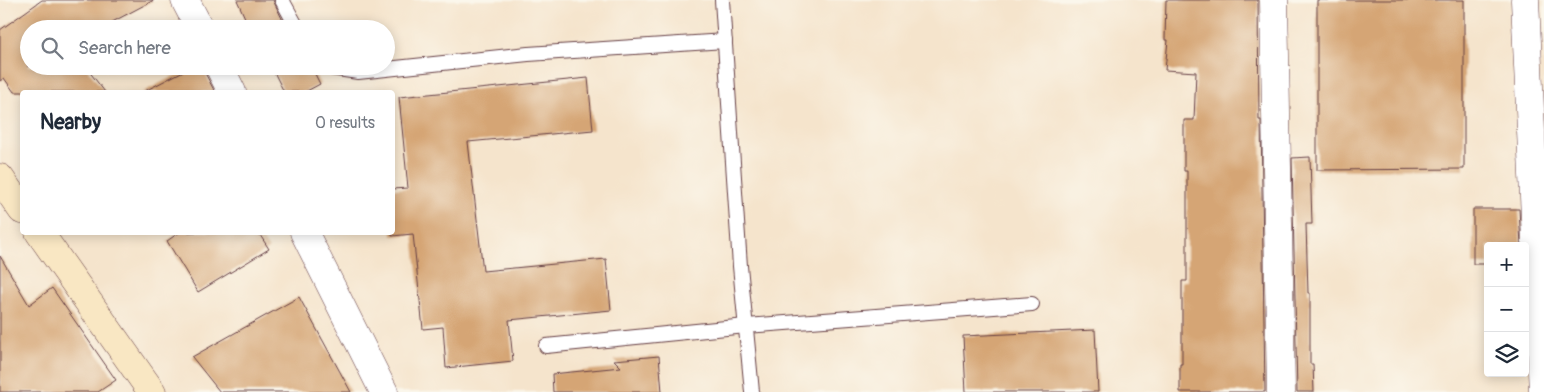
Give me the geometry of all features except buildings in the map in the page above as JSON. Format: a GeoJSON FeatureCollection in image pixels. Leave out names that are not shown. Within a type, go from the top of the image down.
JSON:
{"type":"FeatureCollection","features":[{"type":"Feature","properties":{"kind":"main road"},"geometry":{"type":"LineString","coordinates":[[0,178],[20,207]]}},
{"type":"Feature","properties":{"kind":"main road"},"geometry":{"type":"LineString","coordinates":[[40,235],[152,392]]}},
{"type":"Feature","properties":{"kind":"street"},"geometry":{"type":"LineString","coordinates":[[185,0],[195,20]]}},
{"type":"Feature","properties":{"kind":"street"},"geometry":{"type":"LineString","coordinates":[[1274,0],[1281,392]]}},
{"type":"Feature","properties":{"kind":"street"},"geometry":{"type":"LineString","coordinates":[[1524,0],[1543,392]]}},
{"type":"Feature","properties":{"kind":"street"},"geometry":{"type":"LineString","coordinates":[[224,75],[231,90]]}},
{"type":"Feature","properties":{"kind":"street"},"geometry":{"type":"LineString","coordinates":[[306,235],[384,392]]}},
{"type":"Feature","properties":{"kind":"lane"},"geometry":{"type":"LineString","coordinates":[[282,0],[293,20]]}},
{"type":"Feature","properties":{"kind":"lane"},"geometry":{"type":"LineString","coordinates":[[722,0],[740,266],[752,392]]}},
{"type":"Feature","properties":{"kind":"lane"},"geometry":{"type":"LineString","coordinates":[[395,68],[528,54],[725,41]]}},
{"type":"Feature","properties":{"kind":"lane"},"geometry":{"type":"LineString","coordinates":[[546,346],[746,326],[1032,304]]}}]}
